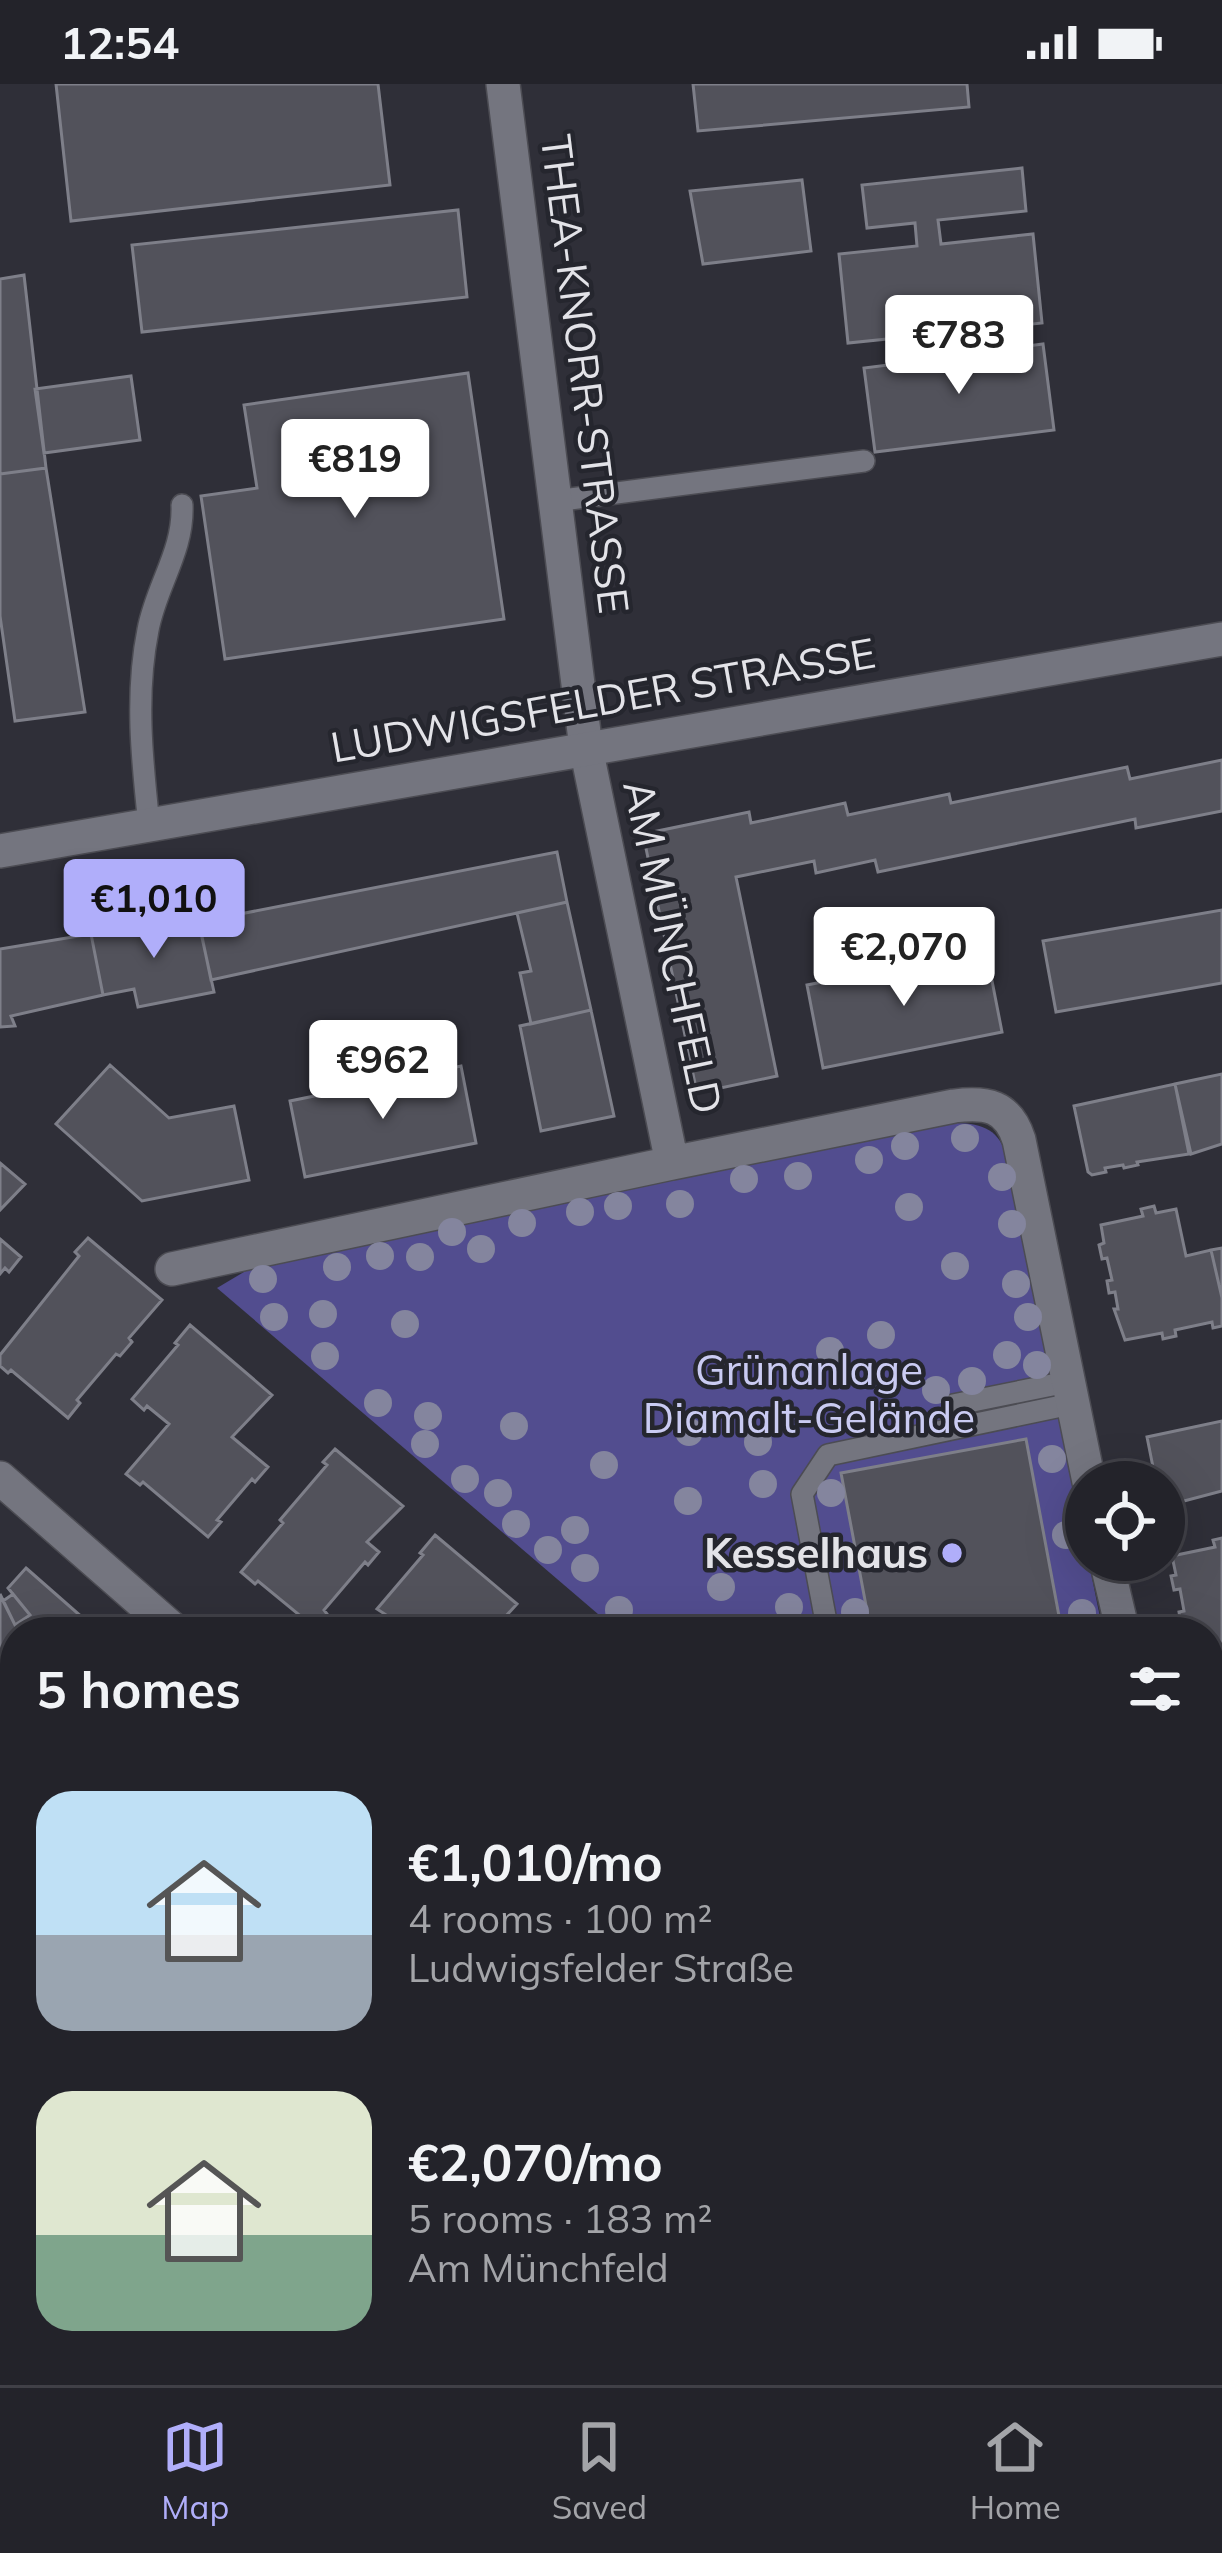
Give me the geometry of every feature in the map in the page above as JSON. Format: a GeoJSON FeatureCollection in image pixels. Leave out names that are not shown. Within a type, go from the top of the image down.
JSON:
{"type":"FeatureCollection","features":[{"type":"Feature","properties":{"kind":"street","name":"THEA-KNORR-STRASSE"},"geometry":{"type":"LineString","coordinates":[[503,84],[586,748]]}},
{"type":"Feature","properties":{"kind":"street","name":"LUDWIGSFELDER STRASSE"},"geometry":{"type":"LineString","coordinates":[[0,851],[1222,638]]}},
{"type":"Feature","properties":{"kind":"street","name":"AM MÜNCHFELD"},"geometry":{"type":"LineString","coordinates":[[586,748],[672,1163],[954,1106],[982,1102],[997,1107],[1015,1126],[1019,1140],[1084,1461]]}},
{"type":"Feature","properties":{"kind":"street"},"geometry":{"type":"LineString","coordinates":[[172,1269],[672,1163]]}},
{"type":"Feature","properties":{"kind":"street"},"geometry":{"type":"LineString","coordinates":[[0,1478],[159,1617]]}},
{"type":"Feature","properties":{"kind":"street"},"geometry":{"type":"LineString","coordinates":[[1111,1581],[1119,1617]]}},
{"type":"Feature","properties":{"kind":"lane"},"geometry":{"type":"LineString","coordinates":[[555,500],[864,461]]}},
{"type":"Feature","properties":{"kind":"lane"},"geometry":{"type":"LineString","coordinates":[[149,825],[140,743],[148,628],[176,556],[182,505]]}},
{"type":"Feature","properties":{"kind":"lane"},"geometry":{"type":"LineString","coordinates":[[953,1405],[1069,1393]]}},
{"type":"Feature","properties":{"kind":"lane"},"geometry":{"type":"LineString","coordinates":[[825,1617],[802,1494],[828,1455],[1069,1393]]}},
{"type":"Feature","properties":{"kind":"green space","name":"Grünanlage Diamalt-Gelände"},"geometry":{"type":"Polygon","coordinates":[[[952,1123],[986,1128],[1006,1154],[1068,1461],[1065,1581],[1093,1581],[1100,1617],[601,1617],[217,1288],[254,1266],[952,1123]]]}},
{"type":"Feature","properties":{"kind":"building"},"geometry":{"type":"Polygon","coordinates":[[[56,84],[378,84],[390,185],[71,221],[56,84]]]}},
{"type":"Feature","properties":{"kind":"building"},"geometry":{"type":"Polygon","coordinates":[[[693,84],[967,84],[969,107],[698,131],[693,84]]]}},
{"type":"Feature","properties":{"kind":"building"},"geometry":{"type":"Polygon","coordinates":[[[1022,168],[1026,211],[938,220],[941,244],[1033,234],[1042,323],[848,343],[839,254],[917,246],[915,223],[867,228],[862,185],[1022,168]]]}},
{"type":"Feature","properties":{"kind":"building"},"geometry":{"type":"Polygon","coordinates":[[[802,180],[811,251],[703,264],[690,191],[802,180]]]}},
{"type":"Feature","properties":{"kind":"building"},"geometry":{"type":"Polygon","coordinates":[[[458,210],[467,297],[142,332],[132,245],[458,210]]]}},
{"type":"Feature","properties":{"kind":"building"},"geometry":{"type":"Polygon","coordinates":[[[24,275],[46,468],[0,474],[0,279],[24,275]]]}},
{"type":"Feature","properties":{"kind":"building"},"geometry":{"type":"Polygon","coordinates":[[[964,332],[967,354],[1043,344],[1054,430],[875,452],[864,368],[944,358],[941,334],[964,332]]]}},
{"type":"Feature","properties":{"kind":"building"},"geometry":{"type":"Polygon","coordinates":[[[468,373],[504,619],[225,659],[201,496],[257,488],[244,405],[468,373]]]}},
{"type":"Feature","properties":{"kind":"building"},"geometry":{"type":"Polygon","coordinates":[[[131,376],[140,440],[44,453],[35,389],[131,376]]]}},
{"type":"Feature","properties":{"kind":"building"},"geometry":{"type":"Polygon","coordinates":[[[46,468],[85,712],[15,721],[0,616],[0,474],[46,468]]]}},
{"type":"Feature","properties":{"kind":"building"},"geometry":{"type":"Polygon","coordinates":[[[1222,760],[1222,811],[1136,828],[1135,819],[878,872],[875,860],[816,873],[814,861],[736,877],[777,1076],[697,1093],[643,834],[749,812],[751,823],[845,803],[848,815],[949,794],[951,803],[1127,767],[1130,779],[1222,760]]]}},
{"type":"Feature","properties":{"kind":"building"},"geometry":{"type":"Polygon","coordinates":[[[557,852],[567,902],[211,980],[199,922],[557,852]]]}},
{"type":"Feature","properties":{"kind":"building"},"geometry":{"type":"Polygon","coordinates":[[[567,902],[591,1010],[531,1024],[520,973],[531,971],[517,913],[567,902]]]}},
{"type":"Feature","properties":{"kind":"building"},"geometry":{"type":"Polygon","coordinates":[[[1222,910],[1222,983],[1056,1012],[1043,941],[1222,910]]]}},
{"type":"Feature","properties":{"kind":"building"},"geometry":{"type":"Polygon","coordinates":[[[197,915],[214,992],[138,1007],[134,989],[103,995],[91,934],[197,915]]]}},
{"type":"Feature","properties":{"kind":"building"},"geometry":{"type":"Polygon","coordinates":[[[91,934],[103,995],[11,1016],[15,1026],[0,1027],[0,949],[91,934]]]}},
{"type":"Feature","properties":{"kind":"building"},"geometry":{"type":"Polygon","coordinates":[[[986,950],[1002,1032],[823,1068],[807,985],[986,950]]]}},
{"type":"Feature","properties":{"kind":"building"},"geometry":{"type":"Polygon","coordinates":[[[591,1010],[614,1116],[541,1131],[520,1026],[591,1010]]]}},
{"type":"Feature","properties":{"kind":"building"},"geometry":{"type":"Polygon","coordinates":[[[110,1065],[169,1118],[234,1106],[249,1180],[142,1201],[56,1124],[110,1065]]]}},
{"type":"Feature","properties":{"kind":"building"},"geometry":{"type":"Polygon","coordinates":[[[461,1066],[476,1143],[305,1177],[290,1101],[461,1066]]]}},
{"type":"Feature","properties":{"kind":"building"},"geometry":{"type":"Polygon","coordinates":[[[1222,1074],[1222,1144],[1191,1154],[1175,1084],[1222,1074]]]}},
{"type":"Feature","properties":{"kind":"building"},"geometry":{"type":"Polygon","coordinates":[[[1175,1084],[1189,1154],[1105,1168],[1106,1172],[1092,1175],[1088,1172],[1074,1106],[1175,1084]]]}},
{"type":"Feature","properties":{"kind":"building"},"geometry":{"type":"Polygon","coordinates":[[[0,1163],[25,1184],[0,1210],[0,1163]]]}},
{"type":"Feature","properties":{"kind":"building"},"geometry":{"type":"Polygon","coordinates":[[[1154,1206],[1156,1213],[1176,1209],[1186,1256],[1211,1250],[1222,1298],[1222,1326],[1213,1328],[1212,1322],[1175,1330],[1176,1336],[1163,1339],[1162,1333],[1125,1340],[1114,1309],[1118,1309],[1115,1292],[1109,1293],[1107,1281],[1112,1280],[1099,1245],[1104,1243],[1101,1225],[1143,1216],[1141,1209],[1154,1206]]]}},
{"type":"Feature","properties":{"kind":"building"},"geometry":{"type":"Polygon","coordinates":[[[88,1238],[162,1300],[129,1338],[132,1342],[77,1400],[80,1403],[68,1418],[0,1366],[0,1355],[79,1256],[75,1252],[88,1238]]]}},
{"type":"Feature","properties":{"kind":"building"},"geometry":{"type":"Polygon","coordinates":[[[0,1239],[21,1257],[9,1272],[5,1268],[0,1274],[0,1239]]]}},
{"type":"Feature","properties":{"kind":"building"},"geometry":{"type":"Polygon","coordinates":[[[1222,1248],[1222,1298],[1211,1250],[1222,1248]]]}},
{"type":"Feature","properties":{"kind":"building"},"geometry":{"type":"Polygon","coordinates":[[[190,1325],[272,1395],[232,1437],[268,1467],[255,1482],[252,1479],[208,1537],[143,1482],[140,1485],[126,1474],[169,1424],[132,1399],[190,1325]]]}},
{"type":"Feature","properties":{"kind":"building"},"geometry":{"type":"Polygon","coordinates":[[[1222,1421],[1222,1491],[1185,1501],[1185,1461],[1152,1461],[1147,1437],[1222,1421]]]}},
{"type":"Feature","properties":{"kind":"building","name":"Kesselhaus"},"geometry":{"type":"Polygon","coordinates":[[[1026,1439],[1059,1617],[868,1617],[841,1473],[1026,1439]]]}},
{"type":"Feature","properties":{"kind":"building"},"geometry":{"type":"Polygon","coordinates":[[[335,1449],[403,1506],[367,1542],[379,1552],[324,1610],[324,1617],[302,1617],[241,1572],[327,1465],[323,1462],[335,1449]]]}},
{"type":"Feature","properties":{"kind":"building"},"geometry":{"type":"Polygon","coordinates":[[[435,1535],[517,1604],[505,1617],[389,1617],[377,1609],[423,1555],[420,1553],[435,1535]]]}},
{"type":"Feature","properties":{"kind":"building"},"geometry":{"type":"Polygon","coordinates":[[[1222,1538],[1222,1617],[1180,1617],[1184,1611],[1180,1589],[1174,1590],[1172,1581],[1185,1581],[1185,1553],[1215,1547],[1213,1540],[1222,1538]]]}},
{"type":"Feature","properties":{"kind":"building"},"geometry":{"type":"Polygon","coordinates":[[[26,1568],[82,1617],[27,1617],[30,1615],[8,1588],[26,1568]]]}},
{"type":"Feature","properties":{"kind":"building"},"geometry":{"type":"Polygon","coordinates":[[[0,1594],[11,1617],[0,1617],[0,1594]]]}},
{"type":"Feature","properties":{"kind":"building"},"geometry":{"type":"Polygon","coordinates":[[[13,1594],[30,1615],[11,1617],[3,1601],[13,1594]]]}},
{"type":"Feature","properties":{"kind":"place","name":"Kesselhaus"},"geometry":{"type":"Point","coordinates":[952,1553]}}]}
